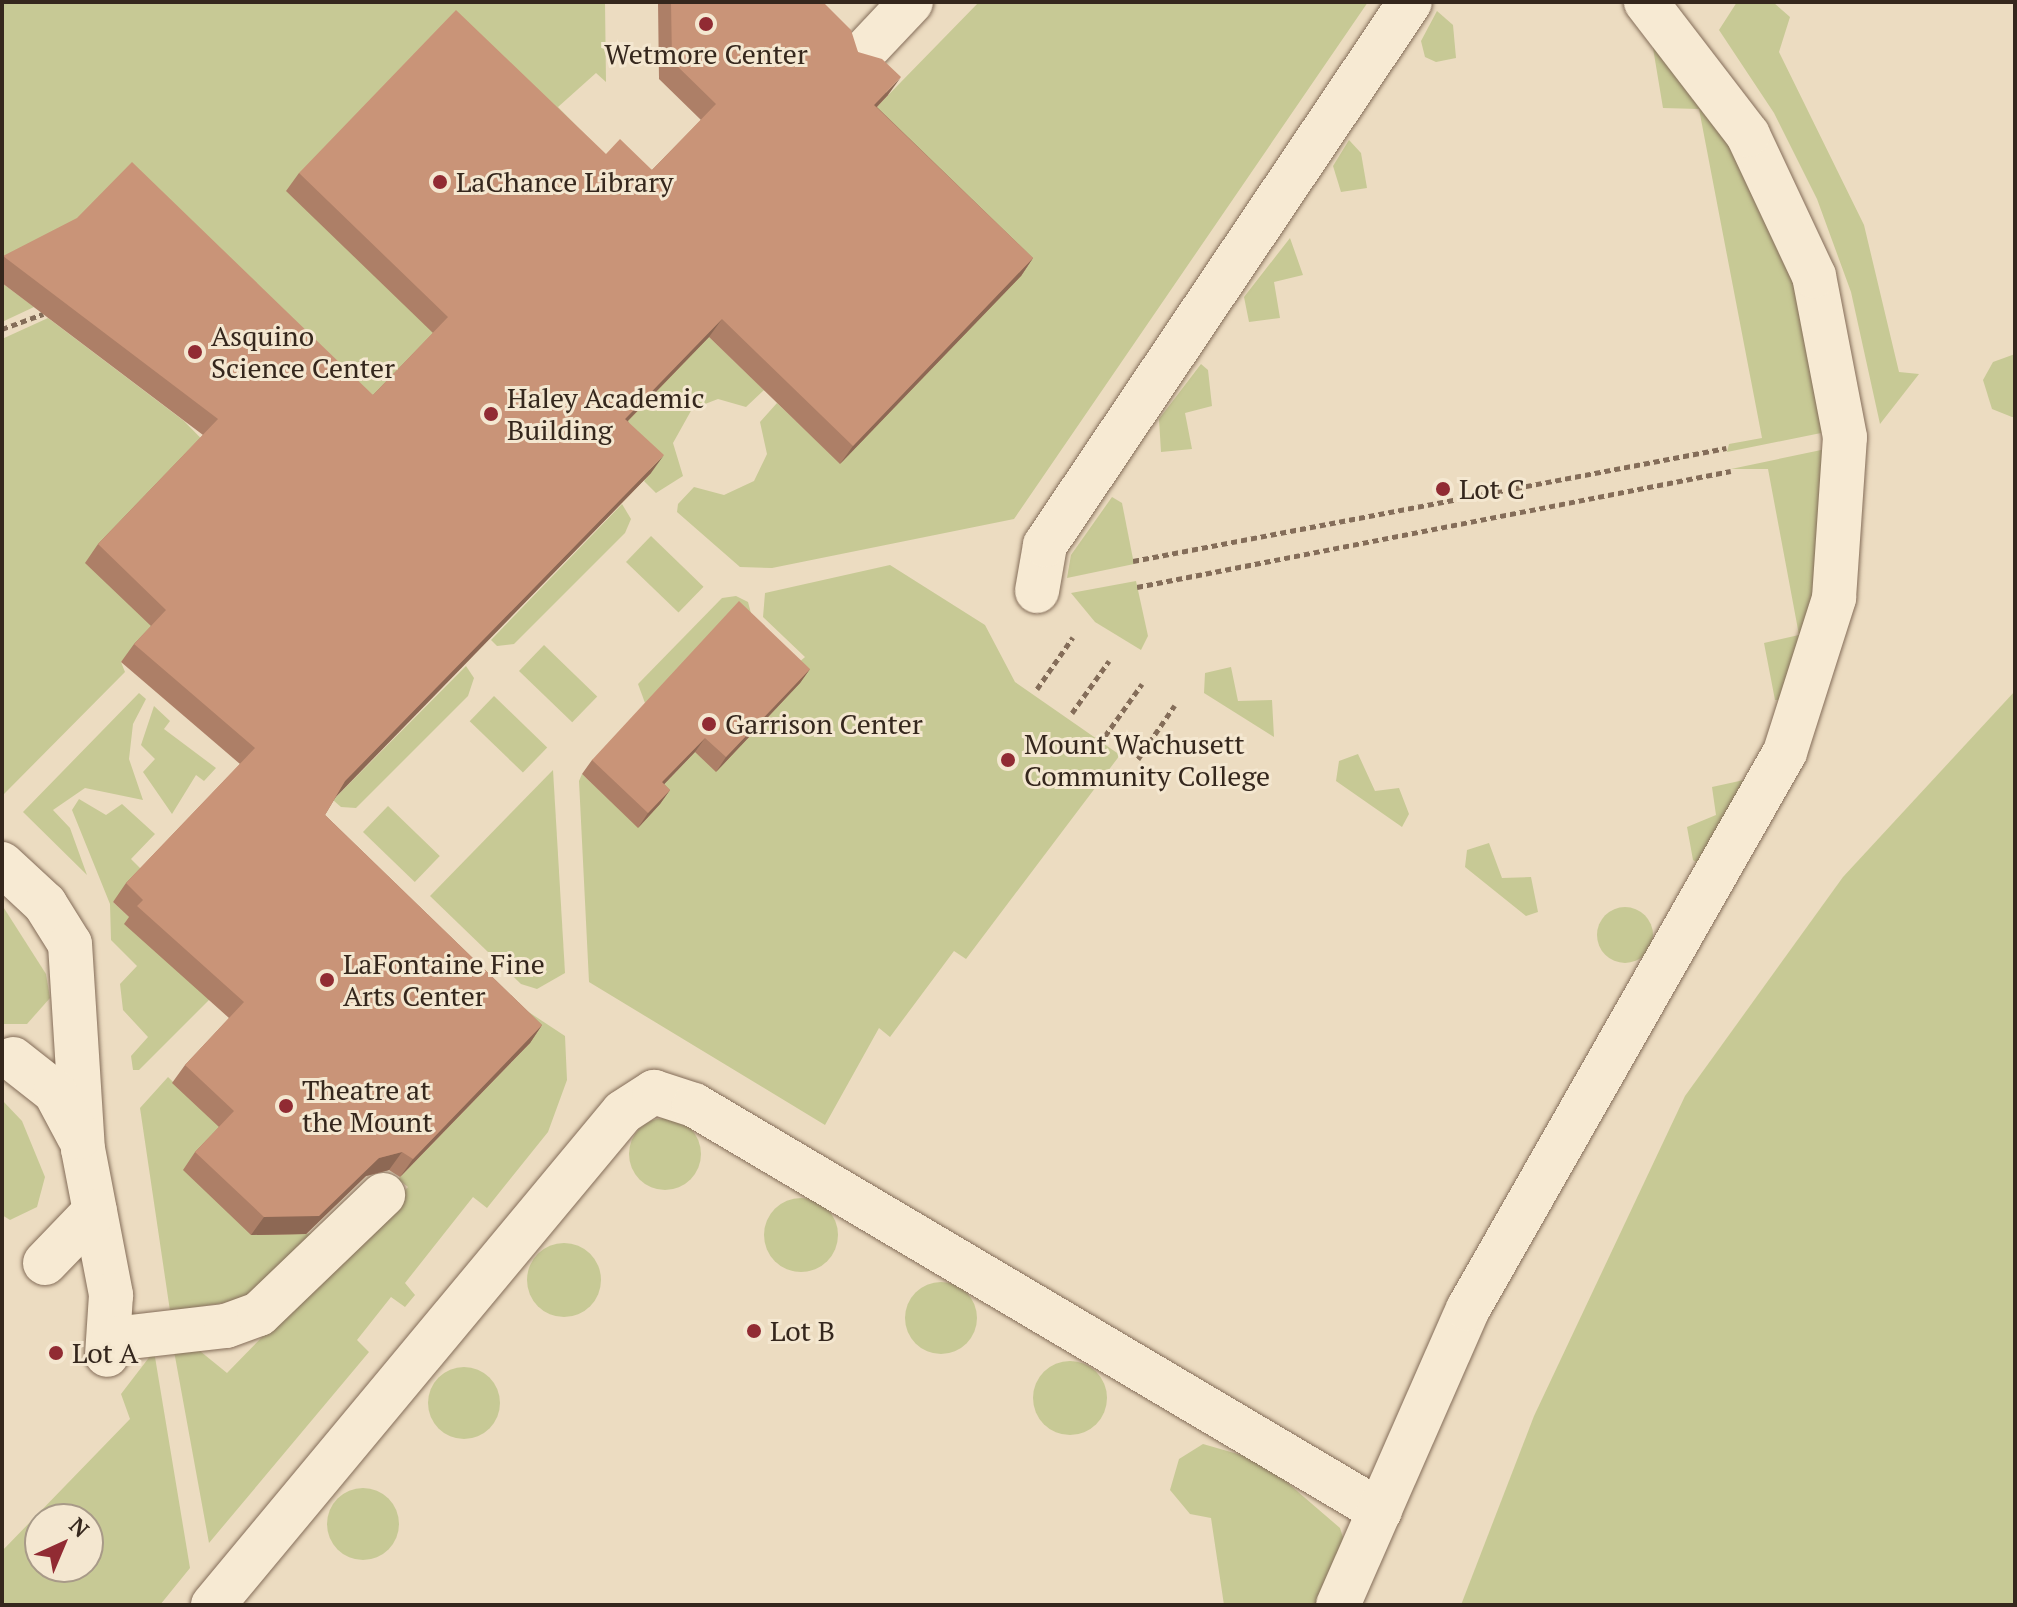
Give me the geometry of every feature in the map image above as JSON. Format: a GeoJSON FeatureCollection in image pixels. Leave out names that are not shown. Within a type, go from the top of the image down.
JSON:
{"type":"FeatureCollection","features":[{"type":"Feature","properties":{"kind":"lane"},"geometry":{"type":"LineString","coordinates":[[863,53],[911,2]]}},
{"type":"Feature","properties":{"kind":"lane"},"geometry":{"type":"LineString","coordinates":[[1037,591],[1045,545],[1410,2]]}},
{"type":"Feature","properties":{"kind":"lane"},"geometry":{"type":"LineString","coordinates":[[1338,1605],[1513,1225],[1785,752],[1834,598],[1845,437],[1814,276],[1748,135],[1646,2]]}},
{"type":"Feature","properties":{"kind":"lane"},"geometry":{"type":"LineString","coordinates":[[2,864],[45,904],[70,944],[79,1005],[83,1149],[95,1211],[110,1347],[226,1326],[259,1314],[383,1195]]}},
{"type":"Feature","properties":{"kind":"lane"},"geometry":{"type":"LineString","coordinates":[[7,1056],[54,1049],[75,1024],[79,1005]]}},
{"type":"Feature","properties":{"kind":"lane"},"geometry":{"type":"LineString","coordinates":[[7,1056],[55,1092],[83,1149]]}},
{"type":"Feature","properties":{"kind":"lane"},"geometry":{"type":"LineString","coordinates":[[213,1605],[623,1112],[654,1092],[694,1105],[1380,1511]]}},
{"type":"Feature","properties":{"kind":"lane"},"geometry":{"type":"LineString","coordinates":[[45,1263],[95,1211]]}},
{"type":"Feature","properties":{"kind":"path"},"geometry":{"type":"LineString","coordinates":[[2,329],[43,314]]}},
{"type":"Feature","properties":{"kind":"path"},"geometry":{"type":"LineString","coordinates":[[1133,561],[1726,448]]}},
{"type":"Feature","properties":{"kind":"path"},"geometry":{"type":"LineString","coordinates":[[1137,587],[1731,471]]}},
{"type":"Feature","properties":{"kind":"path"},"geometry":{"type":"LineString","coordinates":[[1037,689],[1073,637]]}},
{"type":"Feature","properties":{"kind":"path"},"geometry":{"type":"LineString","coordinates":[[1072,713],[1109,661]]}},
{"type":"Feature","properties":{"kind":"path"},"geometry":{"type":"LineString","coordinates":[[1105,736],[1142,684]]}},
{"type":"Feature","properties":{"kind":"path"},"geometry":{"type":"LineString","coordinates":[[1138,759],[1175,705]]}},
{"type":"Feature","properties":{"kind":"green space"},"geometry":{"type":"Polygon","coordinates":[[[2,2],[605,2],[606,82],[596,73],[558,107],[607,157],[287,191],[436,335],[314,461],[65,236],[2,268],[2,2]]]}},
{"type":"Feature","properties":{"kind":"green space"},"geometry":{"type":"Polygon","coordinates":[[[979,2],[1368,2],[1014,519],[772,568],[740,567],[677,512],[678,504],[694,487],[724,495],[754,481],[767,454],[760,422],[777,403],[840,463],[861,123],[979,2]]]}},
{"type":"Feature","properties":{"kind":"green space"},"geometry":{"type":"Polygon","coordinates":[[[1737,2],[1773,2],[1790,17],[1779,52],[1864,225],[1899,372],[1919,374],[1880,424],[1851,292],[1817,199],[1774,113],[1719,30],[1737,2]]]}},
{"type":"Feature","properties":{"kind":"green space"},"geometry":{"type":"Polygon","coordinates":[[[1437,11],[1453,25],[1456,58],[1436,62],[1425,57],[1421,41],[1437,11]]]}},
{"type":"Feature","properties":{"kind":"green space"},"geometry":{"type":"Polygon","coordinates":[[[1652,42],[1711,97],[1799,287],[1826,432],[1727,452],[1729,444],[1762,438],[1699,109],[1663,108],[1652,42]]]}},
{"type":"Feature","properties":{"kind":"green space"},"geometry":{"type":"Polygon","coordinates":[[[1349,140],[1361,153],[1367,188],[1341,192],[1333,166],[1349,140]]]}},
{"type":"Feature","properties":{"kind":"green space"},"geometry":{"type":"Polygon","coordinates":[[[1290,238],[1303,275],[1274,282],[1280,318],[1249,322],[1244,297],[1290,238]]]}},
{"type":"Feature","properties":{"kind":"green space"},"geometry":{"type":"Polygon","coordinates":[[[2,283],[34,307],[2,322],[2,283]]]}},
{"type":"Feature","properties":{"kind":"green space"},"geometry":{"type":"Polygon","coordinates":[[[48,318],[184,421],[231,469],[154,628],[121,662],[125,672],[4,794],[2,339],[48,318]]]}},
{"type":"Feature","properties":{"kind":"green space"},"geometry":{"type":"Polygon","coordinates":[[[705,333],[764,390],[746,407],[718,399],[692,409],[673,443],[683,476],[656,493],[644,481],[651,472],[606,431],[705,333]]]}},
{"type":"Feature","properties":{"kind":"green space"},"geometry":{"type":"Polygon","coordinates":[[[2015,354],[2015,417],[2012,417],[1992,409],[1983,380],[1993,362],[2015,354]]]}},
{"type":"Feature","properties":{"kind":"green space"},"geometry":{"type":"Polygon","coordinates":[[[1201,364],[1208,370],[1212,406],[1185,413],[1192,449],[1161,452],[1159,419],[1201,364]]]}},
{"type":"Feature","properties":{"kind":"green space"},"geometry":{"type":"Polygon","coordinates":[[[1826,449],[1819,587],[1782,700],[1775,700],[1764,643],[1799,635],[1768,469],[1731,469],[1826,449]]]}},
{"type":"Feature","properties":{"kind":"green space"},"geometry":{"type":"Polygon","coordinates":[[[1112,497],[1122,503],[1134,564],[1067,578],[1071,555],[1112,497]]]}},
{"type":"Feature","properties":{"kind":"green space"},"geometry":{"type":"Polygon","coordinates":[[[622,504],[631,519],[625,533],[514,644],[497,646],[491,640],[622,504]]]}},
{"type":"Feature","properties":{"kind":"green space"},"geometry":{"type":"Polygon","coordinates":[[[651,536],[704,587],[679,613],[626,562],[651,536]]]}},
{"type":"Feature","properties":{"kind":"green space"},"geometry":{"type":"Polygon","coordinates":[[[890,565],[985,625],[1015,682],[1120,755],[966,959],[954,951],[890,1037],[879,1028],[825,1125],[589,982],[579,781],[582,774],[638,827],[652,797],[695,752],[805,657],[763,617],[765,593],[890,565]]]}},
{"type":"Feature","properties":{"kind":"green space"},"geometry":{"type":"Polygon","coordinates":[[[1136,581],[1148,636],[1141,650],[1095,622],[1071,593],[1136,581]]]}},
{"type":"Feature","properties":{"kind":"green space"},"geometry":{"type":"Polygon","coordinates":[[[736,596],[748,602],[752,617],[645,703],[638,684],[722,598],[736,596]]]}},
{"type":"Feature","properties":{"kind":"green space"},"geometry":{"type":"Polygon","coordinates":[[[544,645],[597,696],[572,722],[519,671],[544,645]]]}},
{"type":"Feature","properties":{"kind":"green space"},"geometry":{"type":"Polygon","coordinates":[[[466,666],[474,678],[468,696],[356,808],[341,807],[333,800],[466,666]]]}},
{"type":"Feature","properties":{"kind":"green space"},"geometry":{"type":"Polygon","coordinates":[[[1231,667],[1238,701],[1272,700],[1274,737],[1204,693],[1205,673],[1231,667]]]}},
{"type":"Feature","properties":{"kind":"green space"},"geometry":{"type":"Polygon","coordinates":[[[2015,691],[2015,1605],[1461,1605],[1534,1416],[1685,1096],[1843,877],[2015,691]]]}},
{"type":"Feature","properties":{"kind":"green space"},"geometry":{"type":"Polygon","coordinates":[[[139,693],[146,699],[133,724],[129,759],[143,800],[85,788],[53,810],[70,828],[87,875],[23,812],[139,693]]]}},
{"type":"Feature","properties":{"kind":"green space"},"geometry":{"type":"Polygon","coordinates":[[[494,696],[547,747],[523,773],[470,721],[494,696]]]}},
{"type":"Feature","properties":{"kind":"green space"},"geometry":{"type":"Polygon","coordinates":[[[154,706],[170,721],[164,729],[216,768],[204,781],[196,775],[172,814],[143,772],[155,759],[141,745],[154,706]]]}},
{"type":"Feature","properties":{"kind":"green space"},"geometry":{"type":"Polygon","coordinates":[[[1358,754],[1375,791],[1399,788],[1409,814],[1402,827],[1336,781],[1339,761],[1358,754]]]}},
{"type":"Feature","properties":{"kind":"green space"},"geometry":{"type":"Polygon","coordinates":[[[553,770],[565,973],[537,989],[521,984],[430,896],[553,770]]]}},
{"type":"Feature","properties":{"kind":"green space"},"geometry":{"type":"Polygon","coordinates":[[[1744,780],[1698,863],[1693,860],[1687,827],[1716,815],[1712,787],[1744,780]]]}},
{"type":"Feature","properties":{"kind":"green space"},"geometry":{"type":"Polygon","coordinates":[[[79,799],[106,815],[122,804],[155,834],[131,859],[143,871],[113,902],[130,918],[125,924],[210,999],[139,1070],[133,1070],[131,1056],[148,1037],[123,1010],[120,984],[137,966],[111,940],[110,904],[72,810],[79,799]]]}},
{"type":"Feature","properties":{"kind":"green space"},"geometry":{"type":"Polygon","coordinates":[[[388,806],[440,856],[415,882],[363,832],[388,806]]]}},
{"type":"Feature","properties":{"kind":"green space"},"geometry":{"type":"Polygon","coordinates":[[[1489,843],[1502,878],[1531,877],[1538,912],[1526,916],[1465,867],[1467,850],[1489,843]]]}},
{"type":"Feature","properties":{"kind":"green space"},"geometry":{"type":"Polygon","coordinates":[[[2,905],[46,974],[50,998],[27,1024],[2,1024],[2,905]]]}},
{"type":"Feature","properties":{"kind":"green space"},"geometry":{"type":"Polygon","coordinates":[[[1625,907],[1645,915],[1653,935],[1645,955],[1625,963],[1605,955],[1597,935],[1605,915],[1625,907]]]}},
{"type":"Feature","properties":{"kind":"green space"},"geometry":{"type":"Polygon","coordinates":[[[521,1007],[565,1036],[567,1080],[548,1132],[487,1208],[473,1197],[405,1283],[415,1295],[405,1307],[391,1297],[357,1340],[369,1352],[209,1543],[174,1351],[195,1347],[227,1373],[408,1187],[398,1179],[529,1044],[521,1007]]]}},
{"type":"Feature","properties":{"kind":"green space"},"geometry":{"type":"Polygon","coordinates":[[[168,1077],[222,1129],[251,1235],[327,1233],[285,1276],[236,1301],[170,1311],[140,1108],[168,1077]]]}},
{"type":"Feature","properties":{"kind":"green space"},"geometry":{"type":"Polygon","coordinates":[[[2,1100],[22,1121],[45,1177],[37,1207],[10,1220],[2,1215],[2,1100]]]}},
{"type":"Feature","properties":{"kind":"green space"},"geometry":{"type":"Polygon","coordinates":[[[672,1118],[691,1128],[699,1140],[699,1168],[691,1180],[679,1188],[658,1190],[639,1180],[631,1168],[629,1147],[639,1128],[651,1120],[672,1118]]]}},
{"type":"Feature","properties":{"kind":"green space"},"geometry":{"type":"Polygon","coordinates":[[[801,1198],[815,1201],[827,1209],[835,1221],[838,1235],[835,1249],[827,1261],[815,1269],[801,1272],[787,1269],[775,1261],[767,1249],[764,1235],[767,1221],[775,1209],[787,1201],[801,1198]]]}},
{"type":"Feature","properties":{"kind":"green space"},"geometry":{"type":"Polygon","coordinates":[[[564,1243],[578,1246],[590,1254],[598,1266],[601,1280],[598,1294],[590,1306],[578,1314],[564,1317],[550,1314],[538,1306],[530,1294],[527,1280],[530,1266],[538,1254],[550,1246],[564,1243]]]}},
{"type":"Feature","properties":{"kind":"green space"},"geometry":{"type":"Polygon","coordinates":[[[948,1282],[967,1292],[975,1304],[975,1332],[967,1344],[955,1352],[934,1354],[915,1344],[907,1332],[905,1311],[915,1292],[927,1284],[948,1282]]]}},
{"type":"Feature","properties":{"kind":"green space"},"geometry":{"type":"Polygon","coordinates":[[[154,1351],[190,1568],[160,1605],[2,1605],[2,1551],[24,1528],[24,1583],[104,1583],[104,1503],[49,1503],[130,1419],[121,1394],[154,1351]]]}},
{"type":"Feature","properties":{"kind":"green space"},"geometry":{"type":"Polygon","coordinates":[[[1070,1361],[1084,1364],[1096,1372],[1104,1384],[1107,1398],[1104,1412],[1096,1424],[1084,1432],[1070,1435],[1056,1432],[1044,1424],[1036,1412],[1033,1398],[1036,1384],[1044,1372],[1056,1364],[1070,1361]]]}},
{"type":"Feature","properties":{"kind":"green space"},"geometry":{"type":"Polygon","coordinates":[[[471,1367],[490,1377],[498,1389],[498,1417],[490,1429],[478,1437],[457,1439],[438,1429],[430,1417],[428,1396],[438,1377],[450,1369],[471,1367]]]}},
{"type":"Feature","properties":{"kind":"green space"},"geometry":{"type":"Polygon","coordinates":[[[1203,1444],[1262,1461],[1340,1528],[1348,1553],[1328,1605],[1224,1605],[1211,1518],[1190,1514],[1170,1490],[1179,1459],[1203,1444]]]}},
{"type":"Feature","properties":{"kind":"green space"},"geometry":{"type":"Polygon","coordinates":[[[370,1488],[389,1498],[397,1510],[397,1538],[389,1550],[377,1558],[356,1560],[337,1550],[329,1538],[327,1517],[337,1498],[349,1490],[370,1488]]]}},
{"type":"Feature","properties":{"kind":"building"},"geometry":{"type":"Polygon","coordinates":[[[671,2],[823,2],[851,30],[858,52],[882,59],[901,77],[874,105],[1033,258],[853,446],[722,319],[625,419],[664,455],[345,781],[325,815],[542,1025],[413,1159],[402,1152],[379,1158],[319,1216],[264,1217],[195,1152],[234,1111],[185,1065],[244,1002],[137,906],[143,900],[126,883],[255,748],[134,644],[166,610],[98,544],[218,419],[3,256],[77,218],[132,162],[373,395],[448,317],[299,173],[456,10],[606,154],[620,139],[652,170],[716,104],[672,61],[671,2]]]}},
{"type":"Feature","properties":{"kind":"building","name":"Garrison Center"},"geometry":{"type":"Polygon","coordinates":[[[739,601],[810,669],[726,757],[705,738],[662,782],[670,790],[648,813],[592,760],[739,601]]]}},
{"type":"Feature","properties":{"kind":"place","name":"Wetmore Center"},"geometry":{"type":"Point","coordinates":[706,24]}},
{"type":"Feature","properties":{"kind":"place","name":"LaChance Library"},"geometry":{"type":"Point","coordinates":[440,182]}},
{"type":"Feature","properties":{"kind":"place","name":"Asquino Science Center"},"geometry":{"type":"Point","coordinates":[195,352]}},
{"type":"Feature","properties":{"kind":"place","name":"Haley Academic Building"},"geometry":{"type":"Point","coordinates":[491,414]}},
{"type":"Feature","properties":{"kind":"place","name":"Lot C"},"geometry":{"type":"Point","coordinates":[1443,489]}},
{"type":"Feature","properties":{"kind":"place","name":"Garrison Center"},"geometry":{"type":"Point","coordinates":[709,724]}},
{"type":"Feature","properties":{"kind":"place","name":"Mount Wachusett Community College"},"geometry":{"type":"Point","coordinates":[1008,760]}},
{"type":"Feature","properties":{"kind":"place","name":"LaFontaine Fine Arts Center"},"geometry":{"type":"Point","coordinates":[327,980]}},
{"type":"Feature","properties":{"kind":"place","name":"Theatre at the Mount"},"geometry":{"type":"Point","coordinates":[286,1106]}},
{"type":"Feature","properties":{"kind":"place","name":"Lot B"},"geometry":{"type":"Point","coordinates":[754,1331]}},
{"type":"Feature","properties":{"kind":"place","name":"Lot A"},"geometry":{"type":"Point","coordinates":[56,1353]}}]}
